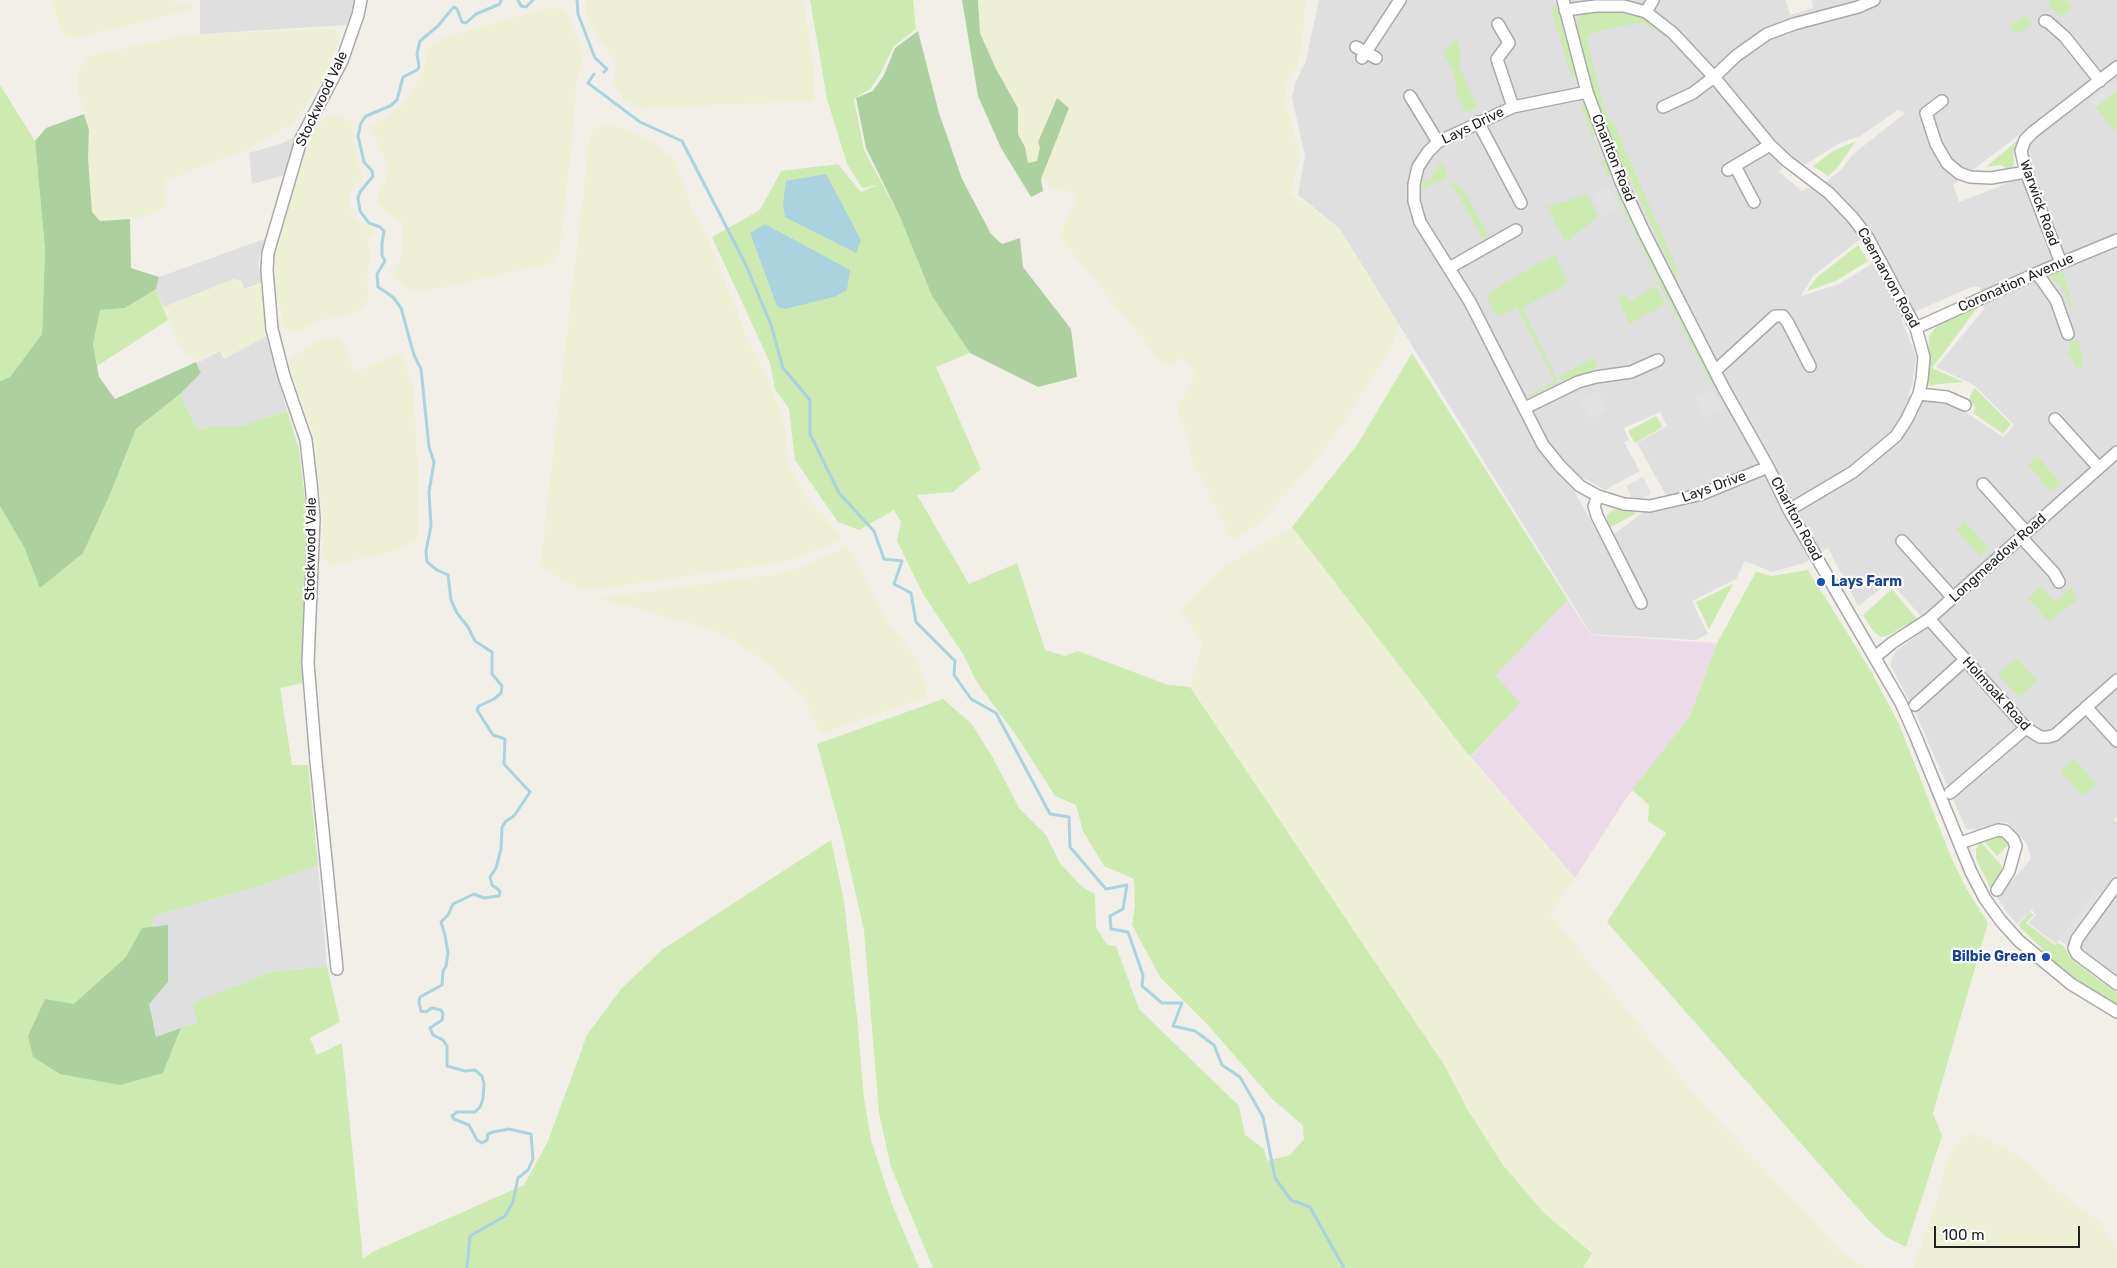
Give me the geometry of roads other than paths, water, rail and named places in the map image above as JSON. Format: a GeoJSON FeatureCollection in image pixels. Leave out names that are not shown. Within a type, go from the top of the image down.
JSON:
{"type":"FeatureCollection","features":[{"type":"Feature","properties":{"kind":"street","name":"Stockwood Vale"},"geometry":{"type":"LineString","coordinates":[[337,969],[308,662],[314,518],[311,483],[306,440],[284,376],[272,329],[266,270],[268,253],[302,137],[342,60],[358,15],[361,0]]}},
{"type":"Feature","properties":{"kind":"street"},"geometry":{"type":"LineString","coordinates":[[1365,54],[1400,0]]}},
{"type":"Feature","properties":{"kind":"street"},"geometry":{"type":"LineString","coordinates":[[1564,5],[1596,6],[1625,3],[1646,12],[1653,0]]}},
{"type":"Feature","properties":{"kind":"street"},"geometry":{"type":"LineString","coordinates":[[1664,107],[1693,93],[1714,77],[1736,56],[1767,34],[1794,24],[1858,7],[1874,0]]}},
{"type":"Feature","properties":{"kind":"street","name":"Charlton Road"},"geometry":{"type":"LineString","coordinates":[[1564,5],[1587,92],[1619,176],[1643,230],[1789,510],[1900,703],[1916,737],[1971,872],[1985,899],[2001,922],[2019,941],[2070,984],[2117,1012]]}},
{"type":"Feature","properties":{"kind":"street","name":"Caernarvon Road"},"geometry":{"type":"LineString","coordinates":[[1646,12],[1673,33],[1714,77],[1770,145],[1786,161],[1829,193],[1854,218],[1868,238],[1916,328],[1924,357],[1920,394],[1896,436],[1853,472],[1789,510]]}},
{"type":"Feature","properties":{"kind":"street"},"geometry":{"type":"LineString","coordinates":[[2045,21],[2066,37],[2100,82]]}},
{"type":"Feature","properties":{"kind":"street"},"geometry":{"type":"LineString","coordinates":[[1498,24],[1508,43],[1497,59],[1513,107]]}},
{"type":"Feature","properties":{"kind":"street","name":"Warwick Road"},"geometry":{"type":"LineString","coordinates":[[2061,263],[2026,172],[2021,151],[2025,140],[2117,67]]}},
{"type":"Feature","properties":{"kind":"street","name":"Lays Drive"},"geometry":{"type":"LineString","coordinates":[[1587,92],[1513,107],[1438,142],[1428,152],[1418,167],[1414,184],[1414,201],[1420,222],[1470,302],[1543,444],[1560,466],[1580,486],[1598,496],[1624,504],[1650,506],[1702,494],[1768,467]]}},
{"type":"Feature","properties":{"kind":"street"},"geometry":{"type":"LineString","coordinates":[[1410,96],[1438,142]]}},
{"type":"Feature","properties":{"kind":"street"},"geometry":{"type":"LineString","coordinates":[[1942,101],[1926,113],[1936,144],[1947,163],[1959,173],[1970,177],[1991,178],[2026,172]]}},
{"type":"Feature","properties":{"kind":"street"},"geometry":{"type":"LineString","coordinates":[[1478,122],[1521,203]]}},
{"type":"Feature","properties":{"kind":"street"},"geometry":{"type":"LineString","coordinates":[[1754,202],[1732,168],[1770,145]]}},
{"type":"Feature","properties":{"kind":"street"},"geometry":{"type":"LineString","coordinates":[[1449,268],[1496,236],[1516,230]]}},
{"type":"Feature","properties":{"kind":"street","name":"Coronation Avenue"},"geometry":{"type":"LineString","coordinates":[[1916,328],[2037,273],[2117,240]]}},
{"type":"Feature","properties":{"kind":"street"},"geometry":{"type":"LineString","coordinates":[[2037,273],[2056,300],[2068,334]]}},
{"type":"Feature","properties":{"kind":"street"},"geometry":{"type":"LineString","coordinates":[[1715,371],[1775,316],[1783,316],[1788,323],[1810,366]]}},
{"type":"Feature","properties":{"kind":"street"},"geometry":{"type":"LineString","coordinates":[[1525,408],[1578,382],[1596,377],[1631,372],[1658,360]]}},
{"type":"Feature","properties":{"kind":"street"},"geometry":{"type":"LineString","coordinates":[[1920,394],[1947,397],[1965,405]]}},
{"type":"Feature","properties":{"kind":"street"},"geometry":{"type":"LineString","coordinates":[[2055,419],[2099,468]]}},
{"type":"Feature","properties":{"kind":"street","name":"Longmeadow Road"},"geometry":{"type":"LineString","coordinates":[[1875,657],[1892,643],[1929,619],[1954,598],[2117,452]]}},
{"type":"Feature","properties":{"kind":"street"},"geometry":{"type":"LineString","coordinates":[[1983,484],[2054,573],[2059,582]]}},
{"type":"Feature","properties":{"kind":"street"},"geometry":{"type":"LineString","coordinates":[[1598,496],[1594,506],[1596,516],[1641,603]]}},
{"type":"Feature","properties":{"kind":"street"},"geometry":{"type":"LineString","coordinates":[[1902,541],[1954,598]]}},
{"type":"Feature","properties":{"kind":"street","name":"Holmoak Road"},"geometry":{"type":"LineString","coordinates":[[1929,619],[2026,728],[2040,737],[2055,735],[2117,680]]}},
{"type":"Feature","properties":{"kind":"street"},"geometry":{"type":"LineString","coordinates":[[1915,705],[1965,660]]}},
{"type":"Feature","properties":{"kind":"street"},"geometry":{"type":"LineString","coordinates":[[2086,707],[2117,740]]}},
{"type":"Feature","properties":{"kind":"street"},"geometry":{"type":"LineString","coordinates":[[1950,793],[2026,728]]}},
{"type":"Feature","properties":{"kind":"street"},"geometry":{"type":"LineString","coordinates":[[1960,843],[1998,830],[2005,831],[2012,839],[2016,846],[2009,871],[1997,890]]}},
{"type":"Feature","properties":{"kind":"street"},"geometry":{"type":"LineString","coordinates":[[2117,884],[2077,939],[2074,948],[2077,954],[2117,984]]}},
{"type":"Feature","properties":{"kind":"water"},"geometry":{"type":"Polygon","coordinates":[[[826,174],[861,240],[856,253],[785,217],[783,203],[786,181],[826,174]]]}},
{"type":"Feature","properties":{"kind":"water"},"geometry":{"type":"Polygon","coordinates":[[[765,224],[850,270],[847,290],[834,297],[785,309],[777,307],[750,233],[765,224]]]}},
{"type":"Feature","properties":{"kind":"waterway"},"geometry":{"type":"LineString","coordinates":[[467,1268],[470,1236],[505,1216],[513,1202],[518,1178],[528,1170],[533,1159],[531,1134],[509,1129],[488,1134],[487,1140],[482,1143],[477,1140],[469,1125],[454,1119],[452,1116],[457,1112],[475,1112],[480,1107],[483,1099],[484,1084],[482,1076],[475,1070],[465,1071],[447,1066],[447,1046],[443,1040],[433,1035],[430,1028],[442,1020],[443,1014],[441,1010],[432,1008],[426,1012],[421,1011],[419,1002],[420,997],[442,985],[443,971],[446,966],[448,953],[441,922],[448,915],[453,904],[474,894],[484,898],[499,896],[500,891],[492,885],[490,877],[496,868],[501,849],[502,827],[506,821],[514,816],[530,792],[504,764],[505,739],[493,735],[477,710],[479,706],[494,699],[501,693],[502,686],[492,674],[492,652],[475,641],[468,627],[457,613],[451,600],[448,575],[437,570],[427,562],[426,551],[431,526],[429,492],[434,462],[429,447],[421,369],[414,355],[401,308],[393,297],[378,287],[377,274],[385,261],[382,255],[384,231],[380,227],[369,223],[360,211],[358,198],[360,192],[373,176],[372,171],[364,162],[358,136],[361,123],[366,116],[390,106],[397,100],[403,77],[419,67],[417,53],[420,41],[438,26],[454,7],[457,9],[462,22],[466,23],[476,14],[500,4],[501,0]]}},
{"type":"Feature","properties":{"kind":"waterway"},"geometry":{"type":"LineString","coordinates":[[518,0],[521,6],[526,7],[533,0]]}},
{"type":"Feature","properties":{"kind":"waterway"},"geometry":{"type":"LineString","coordinates":[[577,0],[578,14],[595,58],[607,69],[604,72]]}},
{"type":"Feature","properties":{"kind":"waterway"},"geometry":{"type":"LineString","coordinates":[[594,74],[588,83],[640,122],[682,141],[746,265],[771,325],[783,368],[810,400],[810,434],[839,493],[874,531],[884,559],[902,561],[894,584],[911,593],[916,622],[955,661],[954,675],[971,699],[996,713],[1050,814],[1069,817],[1070,847],[1106,889],[1127,885],[1123,909],[1110,916],[1111,929],[1128,932],[1143,975],[1142,986],[1162,1003],[1182,1003],[1173,1026],[1195,1031],[1214,1045],[1222,1065],[1240,1077],[1263,1117],[1275,1178],[1291,1200],[1310,1207],[1344,1268]]}},
{"type":"Feature","properties":{"kind":"place","name":"Lays Farm"},"geometry":{"type":"Point","coordinates":[1821,582]}},
{"type":"Feature","properties":{"kind":"place","name":"Bilbie Green"},"geometry":{"type":"Point","coordinates":[2046,957]}}]}
